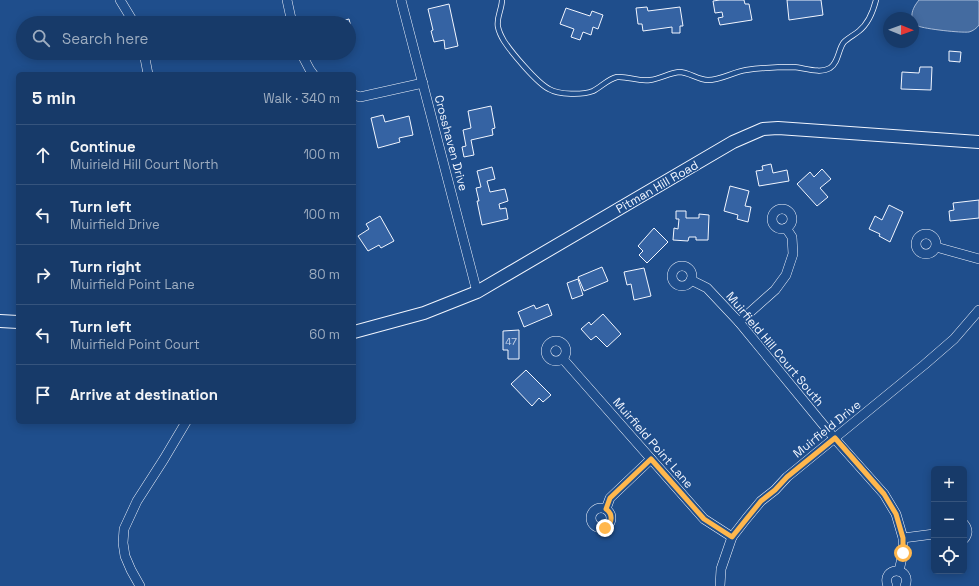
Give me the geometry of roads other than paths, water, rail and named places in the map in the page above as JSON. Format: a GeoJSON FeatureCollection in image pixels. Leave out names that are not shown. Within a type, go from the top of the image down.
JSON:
{"type":"FeatureCollection","features":[{"type":"Feature","properties":{"kind":"street"},"geometry":{"type":"LineString","coordinates":[[120,0],[130,16]]}},
{"type":"Feature","properties":{"kind":"street"},"geometry":{"type":"LineString","coordinates":[[287,0],[290,16]]}},
{"type":"Feature","properties":{"kind":"street","name":"Crosshaven Drive"},"geometry":{"type":"LineString","coordinates":[[401,0],[477,292]]}},
{"type":"Feature","properties":{"kind":"street"},"geometry":{"type":"LineString","coordinates":[[145,60],[148,72]]}},
{"type":"Feature","properties":{"kind":"street"},"geometry":{"type":"LineString","coordinates":[[305,60],[312,72]]}},
{"type":"Feature","properties":{"kind":"street"},"geometry":{"type":"LineString","coordinates":[[356,96],[360,97],[423,83]]}},
{"type":"Feature","properties":{"kind":"street","name":"Pitman Hill Road"},"geometry":{"type":"LineString","coordinates":[[356,331],[424,313],[477,292],[733,142],[763,129],[778,128],[979,142]]}},
{"type":"Feature","properties":{"kind":"street"},"geometry":{"type":"LineString","coordinates":[[739,322],[775,290],[786,276],[793,254],[792,238],[786,228]]}},
{"type":"Feature","properties":{"kind":"street"},"geometry":{"type":"LineString","coordinates":[[936,247],[979,259]]}},
{"type":"Feature","properties":{"kind":"street","name":"Muirfield Hill Court South"},"geometry":{"type":"LineString","coordinates":[[691,280],[707,288],[739,322],[835,438],[884,494],[896,514],[903,538],[903,553],[899,571]]}},
{"type":"Feature","properties":{"kind":"street","name":"Muirfield Drive"},"geometry":{"type":"LineString","coordinates":[[720,586],[721,569],[732,537],[761,501],[775,490],[787,477],[954,339],[979,310]]}},
{"type":"Feature","properties":{"kind":"street"},"geometry":{"type":"LineString","coordinates":[[0,321],[16,322]]}},
{"type":"Feature","properties":{"kind":"street","name":"Muirfield Point Lane"},"geometry":{"type":"LineString","coordinates":[[562,359],[704,519],[732,537]]}},
{"type":"Feature","properties":{"kind":"street"},"geometry":{"type":"LineString","coordinates":[[140,586],[125,556],[123,543],[124,529],[137,501],[185,424]]}},
{"type":"Feature","properties":{"kind":"street"},"geometry":{"type":"LineString","coordinates":[[606,509],[610,498],[651,459]]}},
{"type":"Feature","properties":{"kind":"street"},"geometry":{"type":"LineString","coordinates":[[903,538],[931,534]]}},
{"type":"Feature","properties":{"kind":"street"},"geometry":{"type":"LineString","coordinates":[[888,586],[886,580],[888,574],[894,571],[904,573],[907,583],[905,586]]}},
{"type":"Feature","properties":{"kind":"lane"},"geometry":{"type":"LineString","coordinates":[[502,0],[498,25],[504,42],[540,83],[548,89],[563,93],[592,91],[611,79],[649,80],[680,72],[707,80],[746,70],[795,67],[823,70],[829,68],[835,63],[844,42],[865,26],[871,15],[876,0]]}},
{"type":"Feature","properties":{"kind":"water"},"geometry":{"type":"Polygon","coordinates":[[[919,0],[978,0],[979,25],[969,32],[919,26],[919,12],[912,12],[919,0]]]}}]}
